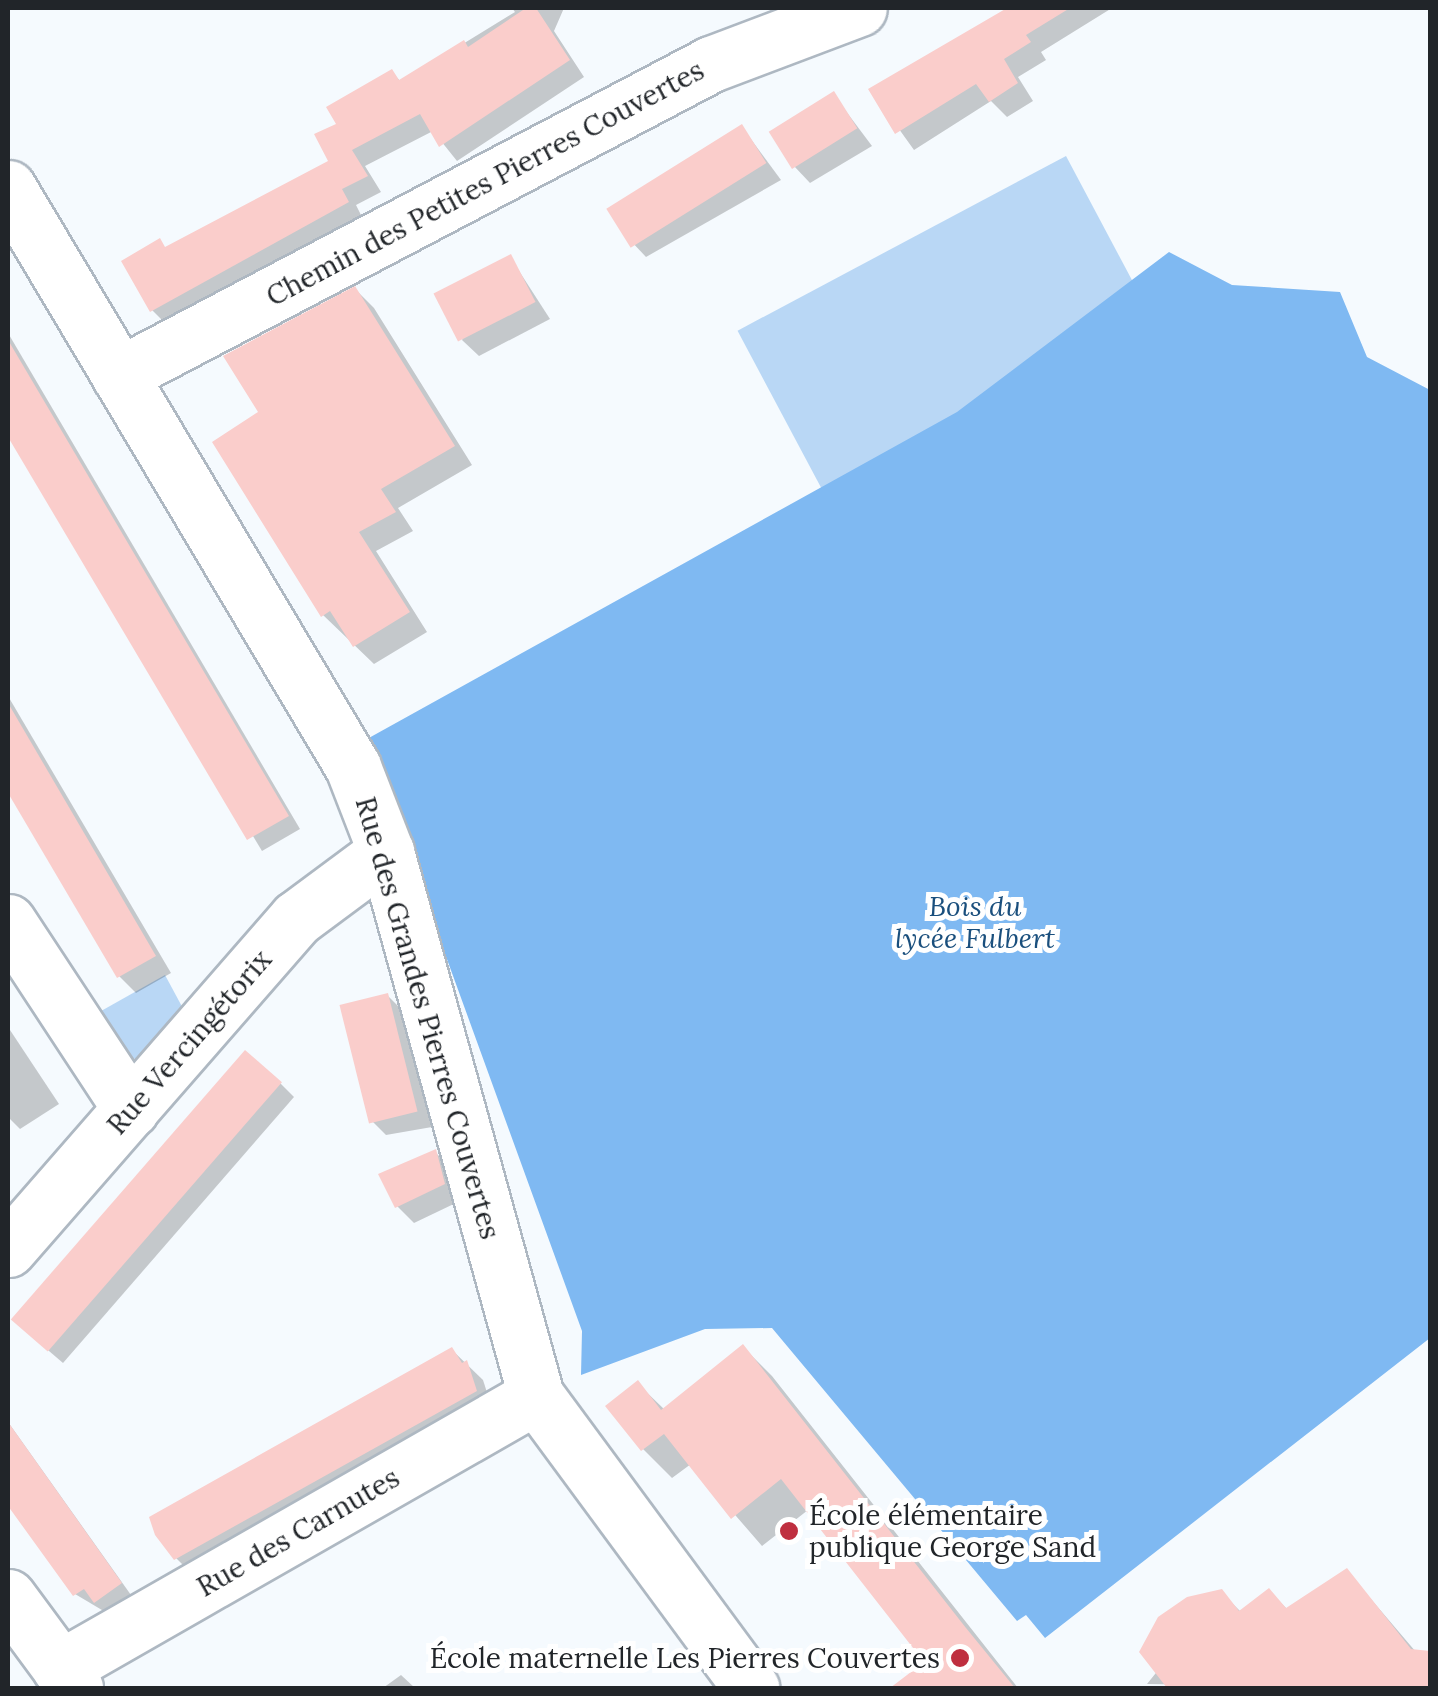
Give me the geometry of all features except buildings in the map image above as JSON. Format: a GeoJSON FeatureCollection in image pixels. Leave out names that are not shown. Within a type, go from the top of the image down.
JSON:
{"type":"FeatureCollection","features":[{"type":"Feature","properties":{"kind":"street","name":"Chemin des Petites Pierres Couvertes"},"geometry":{"type":"LineString","coordinates":[[119,375],[712,64],[859,8]]}},
{"type":"Feature","properties":{"kind":"street","name":"Rue des Grandes Pierres Couvertes"},"geometry":{"type":"LineString","coordinates":[[8,188],[353,767],[386,852],[536,1396],[751,1688]]}},
{"type":"Feature","properties":{"kind":"street","name":"Rue Vercingétorix"},"geometry":{"type":"LineString","coordinates":[[8,1249],[297,918],[386,852]]}},
{"type":"Feature","properties":{"kind":"street"},"geometry":{"type":"LineString","coordinates":[[8,922],[130,1108]]}},
{"type":"Feature","properties":{"kind":"street","name":"Rue des Carnutes"},"geometry":{"type":"LineString","coordinates":[[68,1678],[536,1396]]}},
{"type":"Feature","properties":{"kind":"street"},"geometry":{"type":"LineString","coordinates":[[8,1597],[68,1678]]}},
{"type":"Feature","properties":{"kind":"shaded area"},"geometry":{"type":"Polygon","coordinates":[[[1066,156],[1153,320],[825,495],[738,331],[1066,156]]]}},
{"type":"Feature","properties":{"kind":"shaded area"},"geometry":{"type":"Polygon","coordinates":[[[165,975],[186,1014],[146,1057],[127,1060],[94,1015],[165,975]]]}},
{"type":"Feature","properties":{"kind":"green space","name":"Bois du lycée Fulbert"},"geometry":{"type":"Polygon","coordinates":[[[1169,252],[1232,285],[1340,292],[1367,357],[1430,390],[1430,1338],[1045,1638],[1026,1615],[1017,1621],[772,1328],[705,1329],[581,1375],[582,1331],[367,739],[957,412],[1169,252]]]}},
{"type":"Feature","properties":{"kind":"place","name":"École élémentaire publique George Sand"},"geometry":{"type":"Point","coordinates":[789,1531]}},
{"type":"Feature","properties":{"kind":"place","name":"École maternelle Les Pierres Couvertes"},"geometry":{"type":"Point","coordinates":[960,1658]}}]}
